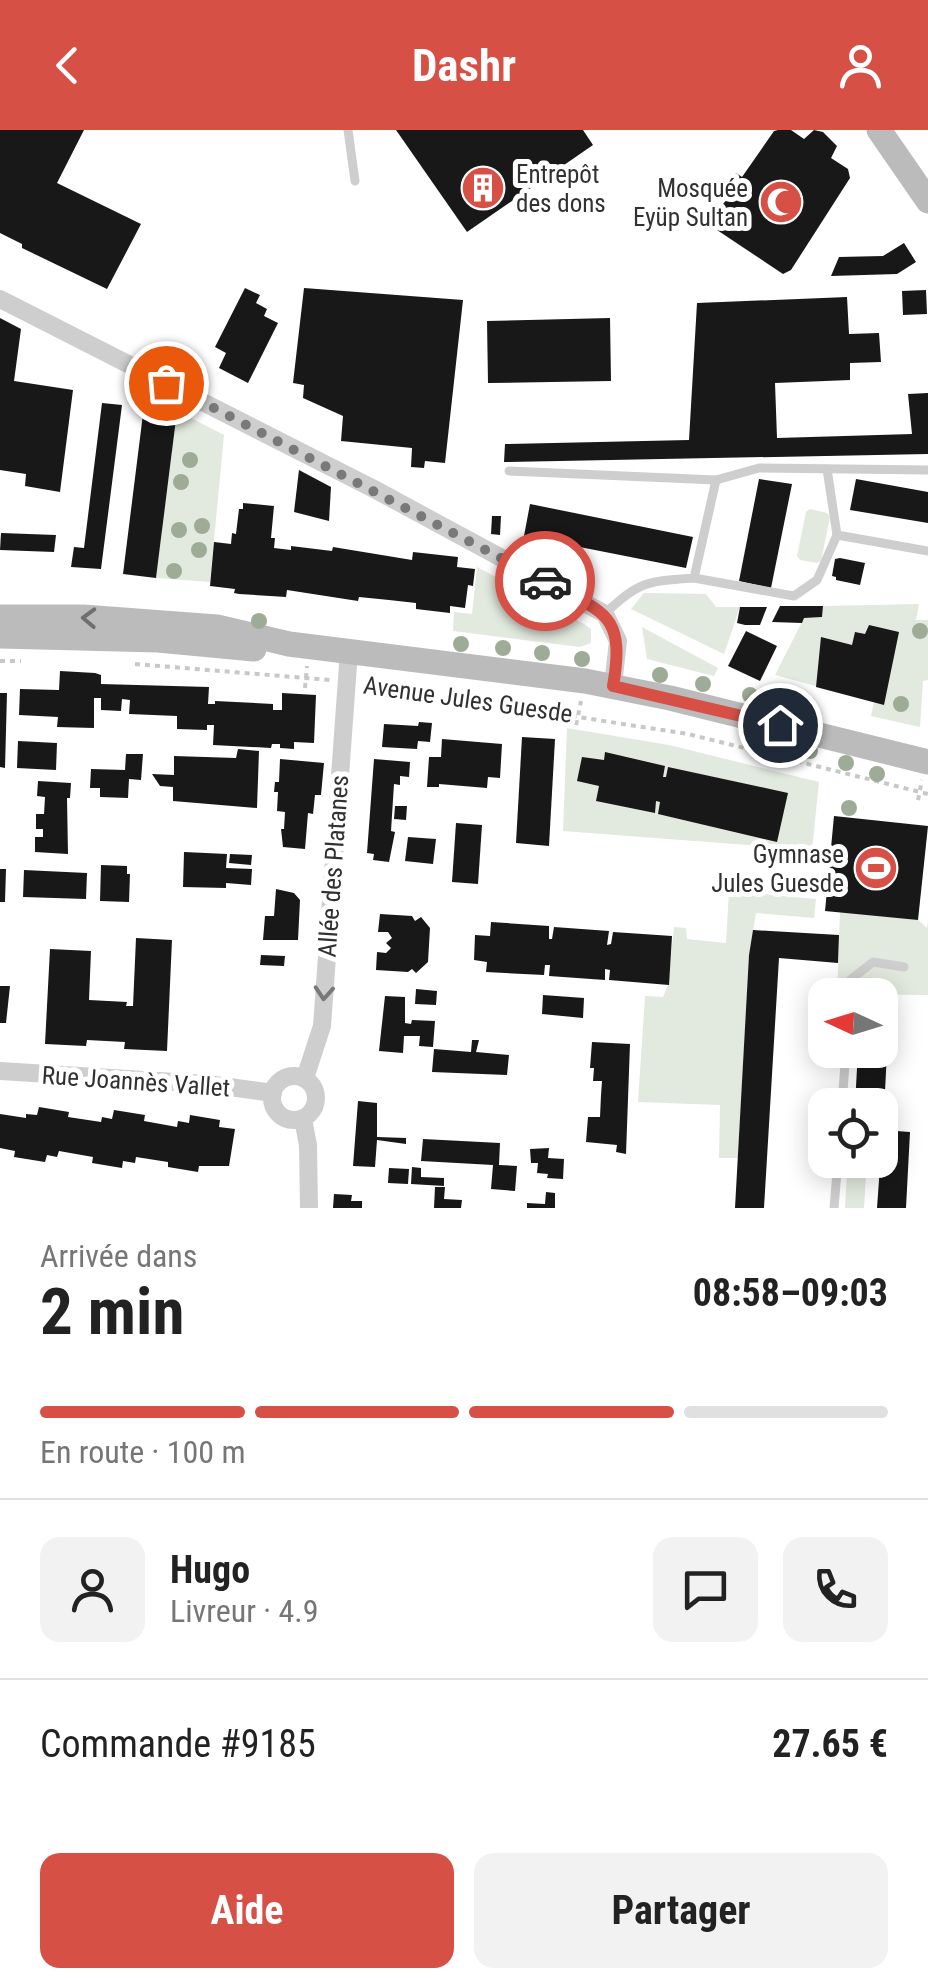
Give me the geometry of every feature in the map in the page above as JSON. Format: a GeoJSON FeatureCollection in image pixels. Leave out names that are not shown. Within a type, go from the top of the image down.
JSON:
{"type":"FeatureCollection","features":[{"type":"Feature","properties":{"kind":"street"},"geometry":{"type":"LineString","coordinates":[[881,131],[928,201]]}},
{"type":"Feature","properties":{"kind":"street"},"geometry":{"type":"LineString","coordinates":[[0,299],[356,480],[605,614],[618,641],[613,686]]}},
{"type":"Feature","properties":{"kind":"street","name":"Avenue Jules Guesde"},"geometry":{"type":"LineString","coordinates":[[0,616],[216,627],[298,653]]}},
{"type":"Feature","properties":{"kind":"street","name":"Avenue Jules Guesde"},"geometry":{"type":"LineString","coordinates":[[0,636],[158,640],[298,653],[349,652],[613,686],[925,769]]}},
{"type":"Feature","properties":{"kind":"street","name":"Allée des Platanes"},"geometry":{"type":"LineString","coordinates":[[304,1078],[322,1026],[349,652]]}},
{"type":"Feature","properties":{"kind":"street","name":"Rue Joannès Vallet"},"geometry":{"type":"LineString","coordinates":[[0,1071],[207,1084],[272,1093]]}},
{"type":"Feature","properties":{"kind":"street"},"geometry":{"type":"LineString","coordinates":[[288,1076],[304,1078],[315,1088],[313,1110],[303,1119],[289,1120],[279,1115],[272,1093],[279,1081],[288,1076]]}},
{"type":"Feature","properties":{"kind":"street"},"geometry":{"type":"LineString","coordinates":[[303,1119],[308,1145],[308,1208]]}},
{"type":"Feature","properties":{"kind":"lane"},"geometry":{"type":"LineString","coordinates":[[348,130],[355,181]]}},
{"type":"Feature","properties":{"kind":"lane"},"geometry":{"type":"LineString","coordinates":[[510,471],[716,480],[759,468],[928,470]]}},
{"type":"Feature","properties":{"kind":"lane"},"geometry":{"type":"LineString","coordinates":[[605,614],[628,591],[652,581],[694,578],[794,596],[817,580],[837,534],[826,469]]}},
{"type":"Feature","properties":{"kind":"lane"},"geometry":{"type":"LineString","coordinates":[[694,578],[716,480]]}},
{"type":"Feature","properties":{"kind":"lane"},"geometry":{"type":"LineString","coordinates":[[837,534],[928,550]]}},
{"type":"Feature","properties":{"kind":"lane"},"geometry":{"type":"LineString","coordinates":[[853,978],[873,962],[904,967]]}},
{"type":"Feature","properties":{"kind":"lane"},"geometry":{"type":"LineString","coordinates":[[834,1208],[836,1178]]}},
{"type":"Feature","properties":{"kind":"path"},"geometry":{"type":"LineString","coordinates":[[298,653],[306,678],[304,688]]}},
{"type":"Feature","properties":{"kind":"path"},"geometry":{"type":"LineString","coordinates":[[0,661],[36,661]]}},
{"type":"Feature","properties":{"kind":"path","name":"Avenue Jules Guesde"},"geometry":{"type":"LineString","coordinates":[[127,663],[347,681],[578,716],[688,734],[928,794]]}},
{"type":"Feature","properties":{"kind":"path"},"geometry":{"type":"LineString","coordinates":[[404,699],[406,689]]}},
{"type":"Feature","properties":{"kind":"path"},"geometry":{"type":"LineString","coordinates":[[576,725],[581,701]]}},
{"type":"Feature","properties":{"kind":"path"},"geometry":{"type":"LineString","coordinates":[[918,800],[925,769]]}},
{"type":"Feature","properties":{"kind":"shaded area"},"geometry":{"type":"Polygon","coordinates":[[[177,411],[224,435],[210,582],[156,578],[177,411]]]}},
{"type":"Feature","properties":{"kind":"shaded area"},"geometry":{"type":"Polygon","coordinates":[[[810,509],[830,517],[821,561],[817,563],[797,556],[806,512],[810,509]]]}},
{"type":"Feature","properties":{"kind":"shaded area"},"geometry":{"type":"Polygon","coordinates":[[[477,567],[584,624],[591,629],[591,643],[580,647],[453,631],[454,612],[472,614],[477,567]]]}},
{"type":"Feature","properties":{"kind":"shaded area"},"geometry":{"type":"Polygon","coordinates":[[[644,593],[706,594],[716,607],[740,607],[724,654],[631,609],[644,593]]]}},
{"type":"Feature","properties":{"kind":"shaded area"},"geometry":{"type":"Polygon","coordinates":[[[919,604],[916,620],[928,620],[928,680],[923,681],[920,727],[871,716],[874,702],[775,675],[804,618],[822,617],[823,606],[919,604]]]}},
{"type":"Feature","properties":{"kind":"shaded area"},"geometry":{"type":"Polygon","coordinates":[[[642,627],[718,668],[714,676],[647,659],[642,627]]]}},
{"type":"Feature","properties":{"kind":"shaded area"},"geometry":{"type":"Polygon","coordinates":[[[567,728],[669,745],[819,782],[812,850],[563,831],[567,728]]]}},
{"type":"Feature","properties":{"kind":"shaded area"},"geometry":{"type":"Polygon","coordinates":[[[729,891],[816,899],[814,918],[756,913],[749,955],[738,1158],[719,1158],[720,1105],[638,1102],[645,996],[663,997],[668,985],[674,927],[686,928],[687,939],[726,943],[729,891]]]}},
{"type":"Feature","properties":{"kind":"shaded area"},"geometry":{"type":"Polygon","coordinates":[[[840,912],[918,920],[927,928],[928,921],[928,995],[898,995],[898,978],[838,978],[840,912]]]}},
{"type":"Feature","properties":{"kind":"shaded area"},"geometry":{"type":"Polygon","coordinates":[[[847,1178],[866,1178],[864,1208],[845,1208],[847,1178]]]}},
{"type":"Feature","properties":{"kind":"building"},"geometry":{"type":"Polygon","coordinates":[[[0,130],[84,130],[57,183],[141,224],[107,289],[22,248],[22,244],[0,233],[0,130]]]}},
{"type":"Feature","properties":{"kind":"building","name":"Entrepôt des dons"},"geometry":{"type":"Polygon","coordinates":[[[396,130],[583,130],[593,145],[467,232],[396,130]]]}},
{"type":"Feature","properties":{"kind":"building","name":"Mosquée Eyüp Sultan"},"geometry":{"type":"Polygon","coordinates":[[[778,130],[791,130],[804,139],[814,130],[823,132],[837,146],[831,158],[848,169],[850,178],[791,270],[783,274],[717,230],[714,216],[736,187],[729,181],[729,174],[742,177],[778,130]]]}},
{"type":"Feature","properties":{"kind":"building"},"geometry":{"type":"Polygon","coordinates":[[[904,243],[916,262],[897,274],[831,276],[839,257],[883,256],[904,243]]]}},
{"type":"Feature","properties":{"kind":"building"},"geometry":{"type":"Polygon","coordinates":[[[245,288],[260,295],[256,303],[267,309],[264,316],[278,323],[248,383],[219,368],[226,353],[215,347],[245,288]]]}},
{"type":"Feature","properties":{"kind":"building"},"geometry":{"type":"Polygon","coordinates":[[[304,288],[463,300],[445,463],[425,461],[424,468],[411,467],[412,448],[341,441],[343,416],[303,398],[304,385],[293,383],[304,288]]]}},
{"type":"Feature","properties":{"kind":"building"},"geometry":{"type":"Polygon","coordinates":[[[926,290],[927,314],[903,315],[902,291],[926,290]]]}},
{"type":"Feature","properties":{"kind":"building"},"geometry":{"type":"Polygon","coordinates":[[[847,297],[849,334],[879,333],[881,362],[850,363],[850,380],[775,383],[777,438],[912,434],[908,394],[928,393],[928,454],[504,462],[505,444],[689,440],[697,303],[847,297]]]}},
{"type":"Feature","properties":{"kind":"building"},"geometry":{"type":"Polygon","coordinates":[[[0,318],[21,329],[14,381],[73,390],[60,492],[25,486],[26,474],[0,470],[0,318]]]}},
{"type":"Feature","properties":{"kind":"building"},"geometry":{"type":"Polygon","coordinates":[[[610,318],[611,381],[488,383],[487,321],[610,318]]]}},
{"type":"Feature","properties":{"kind":"building"},"geometry":{"type":"Polygon","coordinates":[[[102,403],[122,405],[101,569],[71,567],[74,547],[84,548],[102,403]]]}},
{"type":"Feature","properties":{"kind":"building"},"geometry":{"type":"Polygon","coordinates":[[[144,406],[177,411],[156,578],[123,574],[144,406]]]}},
{"type":"Feature","properties":{"kind":"building"},"geometry":{"type":"Polygon","coordinates":[[[299,470],[331,487],[329,521],[294,512],[299,470]]]}},
{"type":"Feature","properties":{"kind":"building"},"geometry":{"type":"Polygon","coordinates":[[[759,479],[792,484],[771,588],[739,581],[759,479]]]}},
{"type":"Feature","properties":{"kind":"building"},"geometry":{"type":"Polygon","coordinates":[[[856,479],[928,492],[928,523],[850,510],[856,479]]]}},
{"type":"Feature","properties":{"kind":"building"},"geometry":{"type":"Polygon","coordinates":[[[243,503],[274,506],[274,548],[332,551],[333,547],[412,560],[413,552],[458,557],[457,567],[475,569],[465,608],[450,606],[450,613],[416,609],[416,603],[359,597],[358,601],[287,590],[286,597],[239,594],[234,593],[235,589],[210,586],[214,542],[231,544],[243,503]]]}},
{"type":"Feature","properties":{"kind":"building"},"geometry":{"type":"Polygon","coordinates":[[[530,504],[693,537],[686,568],[524,536],[530,504]]]}},
{"type":"Feature","properties":{"kind":"building"},"geometry":{"type":"Polygon","coordinates":[[[492,516],[501,516],[500,535],[491,534],[492,516]]]}},
{"type":"Feature","properties":{"kind":"building"},"geometry":{"type":"Polygon","coordinates":[[[1,533],[56,535],[54,552],[0,550],[1,533]]]}},
{"type":"Feature","properties":{"kind":"building"},"geometry":{"type":"Polygon","coordinates":[[[835,559],[865,563],[860,585],[832,576],[835,559]]]}},
{"type":"Feature","properties":{"kind":"building"},"geometry":{"type":"Polygon","coordinates":[[[780,606],[823,606],[822,617],[804,618],[802,623],[772,622],[780,606]]]}},
{"type":"Feature","properties":{"kind":"building"},"geometry":{"type":"Polygon","coordinates":[[[740,607],[767,607],[760,625],[745,625],[737,623],[740,607]]]}},
{"type":"Feature","properties":{"kind":"building"},"geometry":{"type":"Polygon","coordinates":[[[869,625],[899,632],[884,705],[816,687],[821,637],[852,645],[855,632],[865,634],[869,625]]]}},
{"type":"Feature","properties":{"kind":"building"},"geometry":{"type":"Polygon","coordinates":[[[746,631],[777,646],[760,681],[728,666],[746,631]]]}},
{"type":"Feature","properties":{"kind":"building"},"geometry":{"type":"Polygon","coordinates":[[[60,671],[95,673],[101,675],[101,684],[209,687],[208,704],[273,704],[273,710],[282,710],[282,693],[316,695],[314,743],[294,742],[294,749],[280,748],[280,744],[272,744],[271,748],[213,745],[214,725],[207,725],[207,730],[177,729],[177,716],[129,714],[130,700],[122,699],[121,711],[101,710],[101,698],[94,698],[94,728],[57,727],[58,717],[19,715],[20,689],[59,690],[60,671]]]}},
{"type":"Feature","properties":{"kind":"building"},"geometry":{"type":"Polygon","coordinates":[[[0,693],[7,693],[5,768],[0,767],[0,693]]]}},
{"type":"Feature","properties":{"kind":"building"},"geometry":{"type":"Polygon","coordinates":[[[419,722],[432,723],[430,742],[418,741],[417,749],[382,747],[384,724],[418,726],[419,722]]]}},
{"type":"Feature","properties":{"kind":"building"},"geometry":{"type":"Polygon","coordinates":[[[522,737],[555,739],[549,846],[516,843],[522,737]]]}},
{"type":"Feature","properties":{"kind":"building"},"geometry":{"type":"Polygon","coordinates":[[[442,739],[502,744],[500,778],[488,777],[487,788],[439,784],[427,787],[429,757],[441,757],[442,739]]]}},
{"type":"Feature","properties":{"kind":"building"},"geometry":{"type":"Polygon","coordinates":[[[18,741],[57,743],[56,770],[17,768],[18,741]]]}},
{"type":"Feature","properties":{"kind":"building"},"geometry":{"type":"Polygon","coordinates":[[[238,749],[259,751],[257,808],[173,801],[173,787],[160,786],[152,774],[174,775],[174,756],[236,758],[238,749]]]}},
{"type":"Feature","properties":{"kind":"building"},"geometry":{"type":"Polygon","coordinates":[[[605,752],[665,766],[663,777],[668,767],[788,793],[777,842],[658,814],[660,802],[656,801],[655,813],[596,801],[599,786],[577,781],[582,757],[604,760],[605,752]]]}},
{"type":"Feature","properties":{"kind":"building"},"geometry":{"type":"Polygon","coordinates":[[[126,754],[143,754],[141,780],[129,779],[128,798],[100,797],[100,788],[90,788],[91,769],[125,770],[126,754]]]}},
{"type":"Feature","properties":{"kind":"building"},"geometry":{"type":"Polygon","coordinates":[[[280,759],[324,763],[321,795],[315,795],[313,814],[308,813],[305,849],[283,847],[281,829],[285,812],[277,811],[278,792],[274,792],[275,782],[279,782],[280,759]]]}},
{"type":"Feature","properties":{"kind":"building"},"geometry":{"type":"Polygon","coordinates":[[[374,759],[410,762],[409,777],[400,776],[400,785],[394,784],[391,831],[395,832],[389,862],[373,860],[374,854],[367,853],[374,759]]]}},
{"type":"Feature","properties":{"kind":"building"},"geometry":{"type":"Polygon","coordinates":[[[38,781],[71,783],[67,798],[68,854],[35,852],[35,837],[43,837],[43,829],[36,829],[36,814],[44,814],[45,797],[37,796],[38,781]]]}},
{"type":"Feature","properties":{"kind":"building"},"geometry":{"type":"Polygon","coordinates":[[[395,806],[407,806],[406,820],[394,819],[395,806]]]}},
{"type":"Feature","properties":{"kind":"building","name":"Gymnase Jules Guesde"},"geometry":{"type":"Polygon","coordinates":[[[834,816],[928,826],[918,920],[825,911],[834,816]]]}},
{"type":"Feature","properties":{"kind":"building"},"geometry":{"type":"Polygon","coordinates":[[[456,823],[482,825],[478,884],[452,882],[456,823]]]}},
{"type":"Feature","properties":{"kind":"building"},"geometry":{"type":"Polygon","coordinates":[[[408,837],[436,839],[433,864],[405,861],[408,837]]]}},
{"type":"Feature","properties":{"kind":"building"},"geometry":{"type":"Polygon","coordinates":[[[184,852],[227,854],[226,868],[252,869],[251,885],[183,887],[184,852]]]}},
{"type":"Feature","properties":{"kind":"building"},"geometry":{"type":"Polygon","coordinates":[[[230,854],[252,855],[251,865],[229,863],[230,854]]]}},
{"type":"Feature","properties":{"kind":"building"},"geometry":{"type":"Polygon","coordinates":[[[101,865],[127,866],[129,902],[100,901],[101,865]]]}},
{"type":"Feature","properties":{"kind":"building"},"geometry":{"type":"Polygon","coordinates":[[[0,869],[6,869],[5,902],[0,902],[0,869]]]}},
{"type":"Feature","properties":{"kind":"building"},"geometry":{"type":"Polygon","coordinates":[[[24,870],[87,873],[86,899],[23,897],[24,870]]]}},
{"type":"Feature","properties":{"kind":"building"},"geometry":{"type":"Polygon","coordinates":[[[276,889],[294,893],[300,900],[298,940],[263,940],[265,916],[274,916],[276,889]]]}},
{"type":"Feature","properties":{"kind":"building"},"geometry":{"type":"Polygon","coordinates":[[[380,914],[412,916],[415,921],[421,917],[430,928],[428,962],[416,973],[412,969],[376,970],[377,952],[386,953],[391,948],[386,943],[392,938],[388,932],[378,932],[380,914]]]}},
{"type":"Feature","properties":{"kind":"building"},"geometry":{"type":"Polygon","coordinates":[[[491,922],[549,926],[549,939],[554,927],[609,931],[607,945],[611,944],[613,932],[672,936],[669,985],[609,980],[610,970],[605,969],[605,980],[549,976],[550,965],[545,965],[544,975],[486,972],[487,962],[474,960],[475,935],[490,936],[491,922]]]}},
{"type":"Feature","properties":{"kind":"building"},"geometry":{"type":"Polygon","coordinates":[[[753,930],[839,935],[838,963],[779,958],[764,1208],[735,1208],[749,955],[753,930]]]}},
{"type":"Feature","properties":{"kind":"building"},"geometry":{"type":"Polygon","coordinates":[[[136,938],[172,940],[167,1051],[124,1049],[125,1042],[87,1040],[86,1046],[45,1044],[50,949],[91,951],[89,1000],[127,1002],[126,1006],[133,1006],[136,938]]]}},
{"type":"Feature","properties":{"kind":"building"},"geometry":{"type":"Polygon","coordinates":[[[261,955],[285,956],[284,966],[260,965],[261,955]]]}},
{"type":"Feature","properties":{"kind":"building"},"geometry":{"type":"Polygon","coordinates":[[[0,986],[10,986],[6,1023],[0,1023],[0,986]]]}},
{"type":"Feature","properties":{"kind":"building"},"geometry":{"type":"Polygon","coordinates":[[[416,989],[437,991],[436,1005],[415,1004],[416,989]]]}},
{"type":"Feature","properties":{"kind":"building"},"geometry":{"type":"Polygon","coordinates":[[[543,995],[584,998],[583,1018],[542,1014],[543,995]]]}},
{"type":"Feature","properties":{"kind":"building"},"geometry":{"type":"Polygon","coordinates":[[[385,996],[405,997],[405,1023],[435,1021],[433,1047],[419,1046],[420,1036],[404,1036],[403,1053],[379,1051],[385,996]]]}},
{"type":"Feature","properties":{"kind":"building"},"geometry":{"type":"Polygon","coordinates":[[[472,1040],[479,1040],[476,1052],[509,1055],[507,1075],[432,1072],[434,1049],[471,1052],[472,1040]]]}},
{"type":"Feature","properties":{"kind":"building"},"geometry":{"type":"Polygon","coordinates":[[[592,1042],[630,1044],[626,1154],[616,1152],[617,1145],[586,1142],[588,1117],[600,1117],[602,1081],[593,1081],[592,1042]]]}},
{"type":"Feature","properties":{"kind":"building"},"geometry":{"type":"Polygon","coordinates":[[[857,1068],[886,1068],[885,1088],[856,1088],[857,1068]]]}},
{"type":"Feature","properties":{"kind":"building"},"geometry":{"type":"Polygon","coordinates":[[[358,1101],[377,1103],[377,1137],[406,1138],[406,1144],[377,1140],[375,1167],[353,1166],[358,1101]]]}},
{"type":"Feature","properties":{"kind":"building"},"geometry":{"type":"Polygon","coordinates":[[[39,1107],[101,1122],[102,1117],[112,1119],[114,1110],[145,1115],[144,1121],[177,1127],[178,1121],[189,1123],[190,1115],[220,1120],[219,1127],[235,1129],[229,1166],[199,1166],[198,1172],[136,1157],[135,1163],[123,1161],[122,1168],[92,1163],[93,1157],[59,1151],[57,1157],[47,1155],[45,1162],[14,1157],[15,1151],[0,1148],[0,1114],[26,1118],[26,1114],[37,1115],[39,1107]]]}},
{"type":"Feature","properties":{"kind":"building"},"geometry":{"type":"Polygon","coordinates":[[[898,1131],[910,1132],[906,1208],[877,1208],[879,1178],[898,1178],[898,1131]]]}},
{"type":"Feature","properties":{"kind":"building"},"geometry":{"type":"Polygon","coordinates":[[[423,1139],[500,1143],[499,1165],[517,1166],[515,1191],[491,1189],[493,1165],[421,1161],[423,1139]]]}},
{"type":"Feature","properties":{"kind":"building"},"geometry":{"type":"Polygon","coordinates":[[[549,1148],[548,1158],[564,1159],[563,1179],[537,1173],[538,1163],[531,1163],[530,1149],[549,1148]]]}},
{"type":"Feature","properties":{"kind":"building"},"geometry":{"type":"Polygon","coordinates":[[[412,1167],[421,1168],[421,1177],[444,1178],[444,1186],[411,1184],[412,1167]]]}},
{"type":"Feature","properties":{"kind":"building"},"geometry":{"type":"Polygon","coordinates":[[[389,1168],[409,1169],[408,1184],[388,1183],[389,1168]]]}},
{"type":"Feature","properties":{"kind":"building"},"geometry":{"type":"Polygon","coordinates":[[[435,1187],[445,1187],[444,1199],[462,1200],[461,1208],[434,1208],[435,1187]]]}},
{"type":"Feature","properties":{"kind":"building"},"geometry":{"type":"Polygon","coordinates":[[[546,1192],[555,1193],[555,1208],[527,1208],[527,1203],[545,1204],[546,1192]]]}},
{"type":"Feature","properties":{"kind":"building"},"geometry":{"type":"Polygon","coordinates":[[[334,1194],[352,1195],[351,1201],[362,1201],[362,1208],[333,1208],[334,1194]]]}},
{"type":"Feature","properties":{"kind":"way so far"},"geometry":{"type":"LineString","coordinates":[[166,383],[545,581]]}},
{"type":"Feature","properties":{"kind":"place","name":"Entrepôt des dons"},"geometry":{"type":"Point","coordinates":[483,188]}},
{"type":"Feature","properties":{"kind":"place","name":"Mosquée Eyüp Sultan"},"geometry":{"type":"Point","coordinates":[781,202]}},
{"type":"Feature","properties":{"kind":"place","name":"Gymnase Jules Guesde"},"geometry":{"type":"Point","coordinates":[876,868]}},
{"type":"Feature","properties":{"kind":"route"},"geometry":{"type":"LineString","coordinates":[[545,581],[605,614],[618,641],[613,686],[780,725]]}}]}
